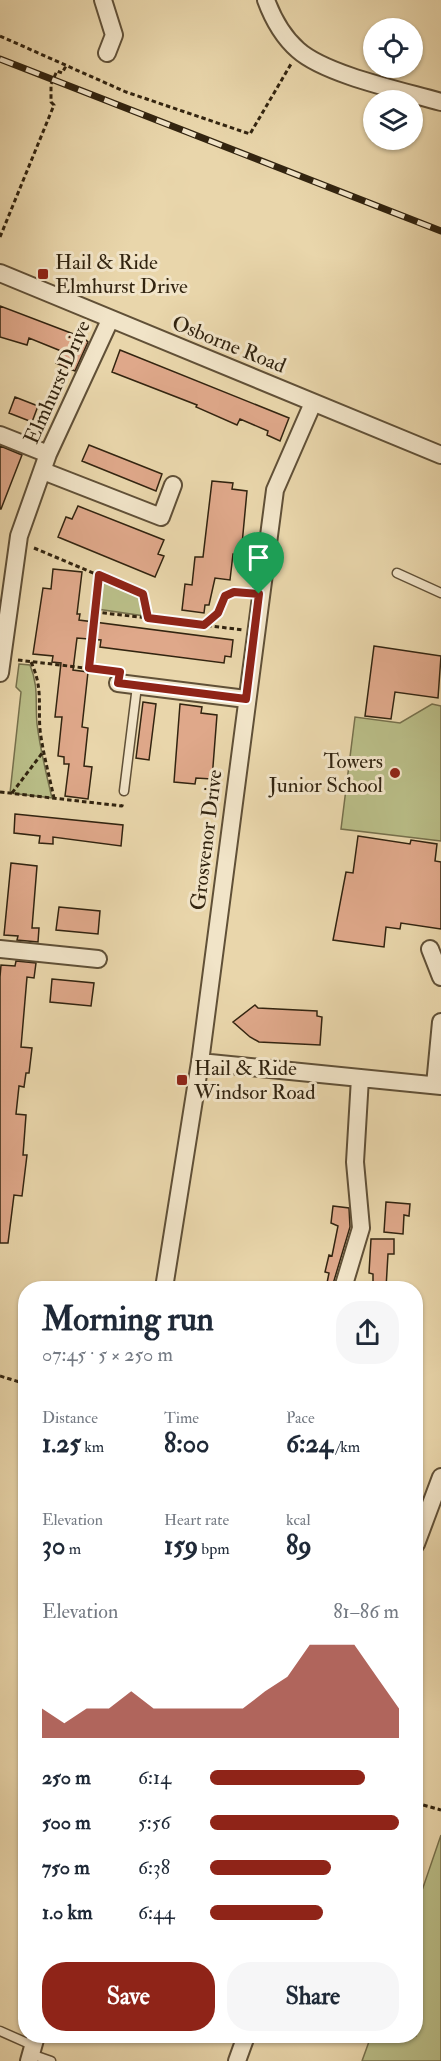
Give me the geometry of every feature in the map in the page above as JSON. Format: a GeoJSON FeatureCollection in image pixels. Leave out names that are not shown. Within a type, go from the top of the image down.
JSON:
{"type":"FeatureCollection","features":[{"type":"Feature","properties":{"kind":"street"},"geometry":{"type":"LineString","coordinates":[[103,0],[114,34],[107,53]]}},
{"type":"Feature","properties":{"kind":"street"},"geometry":{"type":"LineString","coordinates":[[266,0],[275,24],[298,51],[328,68],[441,102]]}},
{"type":"Feature","properties":{"kind":"street","name":"Osborne Road"},"geometry":{"type":"LineString","coordinates":[[0,273],[441,455]]}},
{"type":"Feature","properties":{"kind":"street","name":"Elmhurst Drive"},"geometry":{"type":"LineString","coordinates":[[1,666],[18,541],[48,454],[110,320]]}},
{"type":"Feature","properties":{"kind":"street","name":"Grosvenor Drive"},"geometry":{"type":"LineString","coordinates":[[165,1281],[200,1062],[259,594],[275,490],[313,403]]}},
{"type":"Feature","properties":{"kind":"street"},"geometry":{"type":"LineString","coordinates":[[0,435],[48,454]]}},
{"type":"Feature","properties":{"kind":"street"},"geometry":{"type":"LineString","coordinates":[[43,471],[161,517],[173,485]]}},
{"type":"Feature","properties":{"kind":"street"},"geometry":{"type":"LineString","coordinates":[[118,683],[246,699]]}},
{"type":"Feature","properties":{"kind":"street"},"geometry":{"type":"LineString","coordinates":[[0,949],[98,959]]}},
{"type":"Feature","properties":{"kind":"street"},"geometry":{"type":"LineString","coordinates":[[430,949],[441,977]]}},
{"type":"Feature","properties":{"kind":"street"},"geometry":{"type":"LineString","coordinates":[[200,1062],[438,1085],[441,1022]]}},
{"type":"Feature","properties":{"kind":"street"},"geometry":{"type":"LineString","coordinates":[[345,1281],[362,1228],[355,1162],[360,1078]]}},
{"type":"Feature","properties":{"kind":"street"},"geometry":{"type":"LineString","coordinates":[[423,1525],[441,1477]]}},
{"type":"Feature","properties":{"kind":"street"},"geometry":{"type":"LineString","coordinates":[[237,2061],[243,2043]]}},
{"type":"Feature","properties":{"kind":"lane"},"geometry":{"type":"LineString","coordinates":[[397,573],[441,593]]}},
{"type":"Feature","properties":{"kind":"lane"},"geometry":{"type":"LineString","coordinates":[[124,791],[137,686]]}},
{"type":"Feature","properties":{"kind":"lane"},"geometry":{"type":"LineString","coordinates":[[0,2031],[18,2041]]}},
{"type":"Feature","properties":{"kind":"lane"},"geometry":{"type":"LineString","coordinates":[[32,2049],[51,2061]]}},
{"type":"Feature","properties":{"kind":"path"},"geometry":{"type":"LineString","coordinates":[[0,36],[126,92],[250,134],[298,51]]}},
{"type":"Feature","properties":{"kind":"path"},"geometry":{"type":"LineString","coordinates":[[62,73],[66,65]]}},
{"type":"Feature","properties":{"kind":"path"},"geometry":{"type":"LineString","coordinates":[[0,237],[54,105],[51,99],[51,84],[57,71],[67,76]]}},
{"type":"Feature","properties":{"kind":"path"},"geometry":{"type":"LineString","coordinates":[[18,541],[143,594],[148,618]]}},
{"type":"Feature","properties":{"kind":"path"},"geometry":{"type":"LineString","coordinates":[[89,668],[99,575]]}},
{"type":"Feature","properties":{"kind":"path"},"geometry":{"type":"LineString","coordinates":[[204,625],[218,613],[225,596],[234,592],[259,594]]}},
{"type":"Feature","properties":{"kind":"path"},"geometry":{"type":"LineString","coordinates":[[95,612],[255,632]]}},
{"type":"Feature","properties":{"kind":"path"},"geometry":{"type":"LineString","coordinates":[[1,666],[31,662],[120,672],[118,683]]}},
{"type":"Feature","properties":{"kind":"path"},"geometry":{"type":"LineString","coordinates":[[31,662],[40,681],[39,716],[43,752],[54,798]]}},
{"type":"Feature","properties":{"kind":"path"},"geometry":{"type":"LineString","coordinates":[[12,793],[43,752]]}},
{"type":"Feature","properties":{"kind":"path"},"geometry":{"type":"LineString","coordinates":[[0,792],[122,806],[124,791]]}},
{"type":"Feature","properties":{"kind":"path"},"geometry":{"type":"LineString","coordinates":[[0,1376],[18,1382]]}},
{"type":"Feature","properties":{"kind":"path"},"geometry":{"type":"LineString","coordinates":[[423,1805],[441,1810]]}},
{"type":"Feature","properties":{"kind":"green space"},"geometry":{"type":"Polygon","coordinates":[[[101,580],[141,596],[145,616],[97,609],[101,580]]]}},
{"type":"Feature","properties":{"kind":"green space"},"geometry":{"type":"Polygon","coordinates":[[[19,664],[30,665],[33,673],[38,733],[52,798],[10,793],[21,692],[16,687],[19,664]]]}},
{"type":"Feature","properties":{"kind":"green space"},"geometry":{"type":"Polygon","coordinates":[[[432,704],[441,706],[441,841],[341,829],[355,717],[400,723],[432,704]]]}},
{"type":"Feature","properties":{"kind":"green space"},"geometry":{"type":"Polygon","coordinates":[[[441,1835],[441,2061],[362,2061],[368,2043],[423,2043],[423,1888],[441,1835]]]}},
{"type":"Feature","properties":{"kind":"building"},"geometry":{"type":"Polygon","coordinates":[[[0,306],[84,338],[88,342],[75,371],[56,363],[61,351],[29,338],[27,345],[0,337],[0,306]]]}},
{"type":"Feature","properties":{"kind":"building"},"geometry":{"type":"Polygon","coordinates":[[[120,350],[289,418],[280,441],[267,435],[268,431],[240,419],[237,425],[196,407],[197,405],[112,372],[120,350]]]}},
{"type":"Feature","properties":{"kind":"building"},"geometry":{"type":"Polygon","coordinates":[[[15,397],[38,406],[32,422],[9,413],[15,397]]]}},
{"type":"Feature","properties":{"kind":"building"},"geometry":{"type":"Polygon","coordinates":[[[89,445],[162,474],[156,491],[82,461],[89,445]]]}},
{"type":"Feature","properties":{"kind":"building"},"geometry":{"type":"Polygon","coordinates":[[[0,446],[22,455],[1,509],[0,509],[0,446]]]}},
{"type":"Feature","properties":{"kind":"building"},"geometry":{"type":"Polygon","coordinates":[[[212,481],[233,483],[232,489],[247,491],[241,555],[233,554],[230,580],[215,578],[209,605],[205,605],[204,613],[182,610],[185,584],[192,585],[195,557],[203,557],[212,481]]]}},
{"type":"Feature","properties":{"kind":"building"},"geometry":{"type":"Polygon","coordinates":[[[78,506],[164,540],[158,554],[164,556],[155,577],[58,537],[66,517],[72,519],[78,506]]]}},
{"type":"Feature","properties":{"kind":"building"},"geometry":{"type":"Polygon","coordinates":[[[53,569],[82,572],[77,614],[80,614],[79,620],[233,640],[231,657],[225,656],[224,663],[100,647],[101,640],[77,638],[73,670],[88,672],[82,727],[88,728],[84,766],[92,767],[88,799],[65,796],[69,764],[64,764],[64,757],[58,756],[62,717],[55,717],[61,663],[52,662],[53,656],[33,654],[43,588],[51,589],[53,569]]]}},
{"type":"Feature","properties":{"kind":"building"},"geometry":{"type":"Polygon","coordinates":[[[374,646],[441,656],[438,698],[395,692],[391,719],[365,716],[374,646]]]}},
{"type":"Feature","properties":{"kind":"building"},"geometry":{"type":"Polygon","coordinates":[[[143,702],[156,704],[149,760],[136,758],[143,702]]]}},
{"type":"Feature","properties":{"kind":"building"},"geometry":{"type":"Polygon","coordinates":[[[180,704],[202,707],[201,713],[217,715],[212,779],[196,778],[195,784],[174,782],[180,704]]]}},
{"type":"Feature","properties":{"kind":"building"},"geometry":{"type":"Polygon","coordinates":[[[15,814],[123,825],[121,846],[53,837],[53,844],[39,843],[40,836],[14,833],[15,814]]]}},
{"type":"Feature","properties":{"kind":"building"},"geometry":{"type":"Polygon","coordinates":[[[358,836],[410,844],[411,840],[437,844],[435,861],[441,862],[441,929],[401,923],[400,929],[386,927],[384,947],[333,940],[346,872],[353,873],[358,836]]]}},
{"type":"Feature","properties":{"kind":"building"},"geometry":{"type":"Polygon","coordinates":[[[11,863],[37,866],[32,928],[39,928],[38,942],[17,940],[18,936],[4,935],[11,863]]]}},
{"type":"Feature","properties":{"kind":"building"},"geometry":{"type":"Polygon","coordinates":[[[59,907],[100,911],[98,934],[56,930],[59,907]]]}},
{"type":"Feature","properties":{"kind":"building"},"geometry":{"type":"Polygon","coordinates":[[[16,961],[36,963],[34,978],[27,977],[21,1047],[32,1048],[29,1073],[26,1073],[24,1087],[19,1086],[16,1114],[26,1115],[23,1155],[27,1155],[22,1196],[14,1195],[8,1243],[0,1243],[0,977],[1,965],[15,966],[16,961]]]}},
{"type":"Feature","properties":{"kind":"building"},"geometry":{"type":"Polygon","coordinates":[[[52,979],[94,983],[91,1006],[50,1002],[52,979]]]}},
{"type":"Feature","properties":{"kind":"building"},"geometry":{"type":"Polygon","coordinates":[[[255,1005],[258,1008],[317,1011],[317,1016],[322,1017],[320,1045],[259,1042],[250,1037],[233,1022],[255,1005]]]}},
{"type":"Feature","properties":{"kind":"building"},"geometry":{"type":"Polygon","coordinates":[[[386,1202],[410,1204],[409,1216],[404,1215],[403,1234],[384,1232],[386,1202]]]}},
{"type":"Feature","properties":{"kind":"building"},"geometry":{"type":"Polygon","coordinates":[[[333,1206],[349,1208],[350,1227],[334,1281],[327,1281],[329,1273],[325,1272],[329,1255],[332,1256],[338,1226],[331,1223],[333,1206]]]}},
{"type":"Feature","properties":{"kind":"building"},"geometry":{"type":"Polygon","coordinates":[[[371,1239],[394,1239],[394,1254],[388,1254],[386,1281],[373,1281],[373,1274],[369,1273],[371,1239]]]}},
{"type":"Feature","properties":{"kind":"railway"},"geometry":{"type":"LineString","coordinates":[[0,59],[441,231]]}},
{"type":"Feature","properties":{"kind":"place","name":"Hail & Ride Elmhurst Drive"},"geometry":{"type":"Point","coordinates":[43,274]}},
{"type":"Feature","properties":{"kind":"place","name":"Towers Junior School"},"geometry":{"type":"Point","coordinates":[395,773]}},
{"type":"Feature","properties":{"kind":"place","name":"Hail & Ride Windsor Road"},"geometry":{"type":"Point","coordinates":[182,1080]}},
{"type":"Feature","properties":{"kind":"route"},"geometry":{"type":"LineString","coordinates":[[99,575],[143,594],[148,618],[204,625],[218,613],[225,596],[234,592],[259,594],[246,699],[118,683],[120,672],[89,668],[99,575]]}}]}
